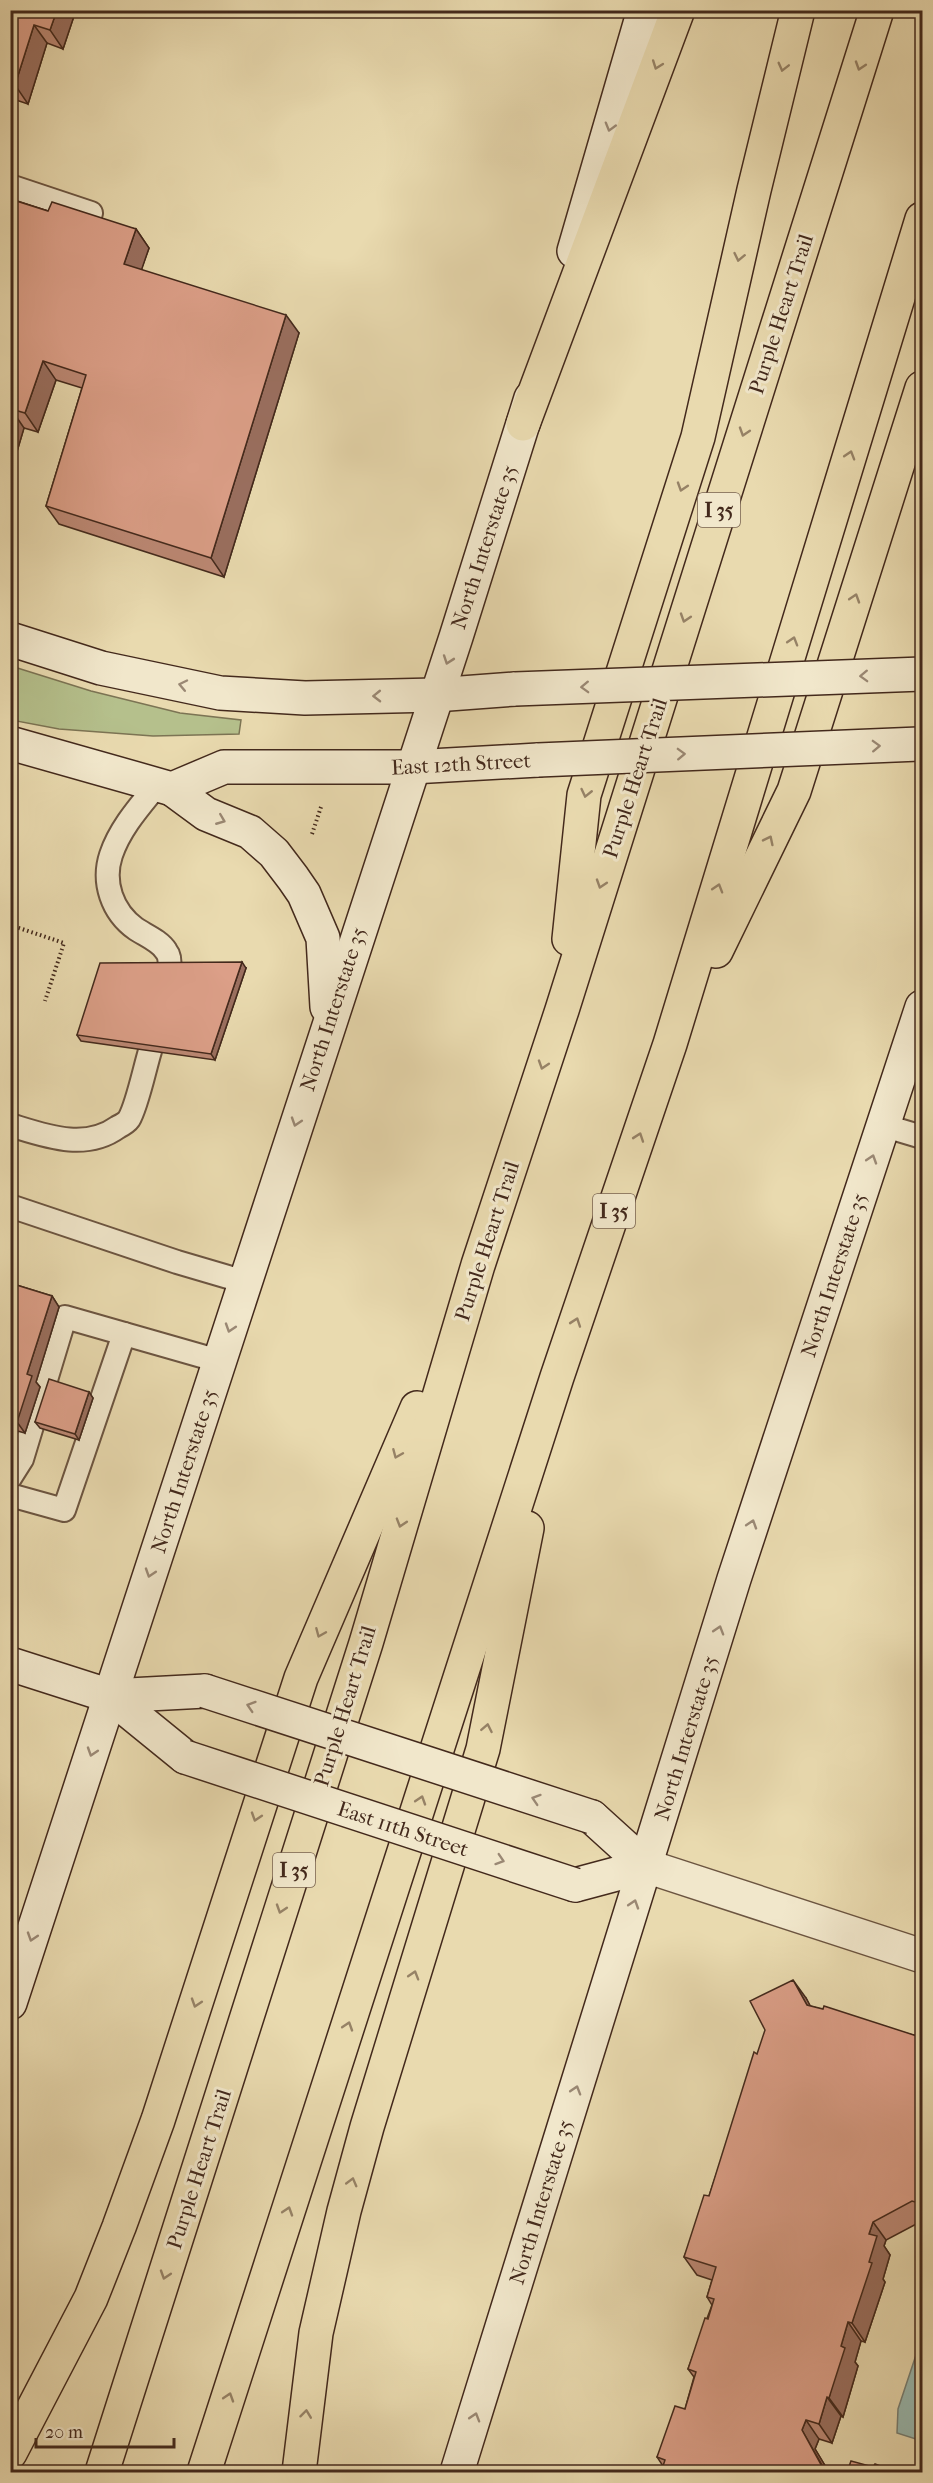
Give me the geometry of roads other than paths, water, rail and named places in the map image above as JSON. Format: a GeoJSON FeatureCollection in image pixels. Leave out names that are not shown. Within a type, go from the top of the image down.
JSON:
{"type":"FeatureCollection","features":[{"type":"Feature","properties":{"kind":"highway"},"geometry":{"type":"LineString","coordinates":[[523,424],[678,10]]}},
{"type":"Feature","properties":{"kind":"highway"},"geometry":{"type":"LineString","coordinates":[[562,1010],[584,795],[698,436],[798,10]]}},
{"type":"Feature","properties":{"kind":"highway","name":"Purple Heart Trail"},"geometry":{"type":"LineString","coordinates":[[102,2472],[366,1643],[478,1266],[562,1010],[877,10]]}},
{"type":"Feature","properties":{"kind":"highway","name":"I 35"},"geometry":{"type":"LineString","coordinates":[[204,2472],[557,1377],[670,1044],[922,219]]}},
{"type":"Feature","properties":{"kind":"highway"},"geometry":{"type":"LineString","coordinates":[[670,1044],[794,791],[922,388]]}},
{"type":"Feature","properties":{"kind":"highway"},"geometry":{"type":"LineString","coordinates":[[10,2453],[91,2298],[119,2227],[162,2108],[301,1678],[478,1266]]}},
{"type":"Feature","properties":{"kind":"highway"},"geometry":{"type":"LineString","coordinates":[[298,2472],[316,2333],[344,2211],[367,2127],[483,1749],[557,1377]]}},
{"type":"Feature","properties":{"kind":"main road","name":"North Interstate 35"},"geometry":{"type":"LineString","coordinates":[[10,2003],[523,424],[644,10]]}},
{"type":"Feature","properties":{"kind":"main road"},"geometry":{"type":"LineString","coordinates":[[10,639],[101,668],[220,693],[304,698],[435,695],[515,689],[922,674]]}},
{"type":"Feature","properties":{"kind":"main road"},"geometry":{"type":"LineString","coordinates":[[10,742],[164,787],[206,814],[250,832],[274,853],[304,894],[323,938],[328,1025]]}},
{"type":"Feature","properties":{"kind":"main road","name":"East 12th Street"},"geometry":{"type":"LineString","coordinates":[[164,787],[224,767],[412,767],[921,743]]}},
{"type":"Feature","properties":{"kind":"main road","name":"North Interstate 35"},"geometry":{"type":"LineString","coordinates":[[457,2472],[734,1579],[922,1007]]}},
{"type":"Feature","properties":{"kind":"main road","name":"East 11th Street"},"geometry":{"type":"LineString","coordinates":[[10,1664],[110,1696],[205,1691],[592,1817],[646,1866],[922,1956]]}},
{"type":"Feature","properties":{"kind":"main road","name":"East 11th Street"},"geometry":{"type":"LineString","coordinates":[[110,1696],[185,1757],[575,1885],[646,1866]]}},
{"type":"Feature","properties":{"kind":"lane"},"geometry":{"type":"LineString","coordinates":[[10,186],[91,213]]}},
{"type":"Feature","properties":{"kind":"lane"},"geometry":{"type":"LineString","coordinates":[[164,787],[126,824],[110,856],[106,879],[110,894],[120,912],[133,927],[166,950],[170,961],[169,969]]}},
{"type":"Feature","properties":{"kind":"lane"},"geometry":{"type":"LineString","coordinates":[[13,1126],[47,1137],[67,1140],[91,1140],[110,1133],[129,1120],[150,1051]]}},
{"type":"Feature","properties":{"kind":"lane"},"geometry":{"type":"LineString","coordinates":[[882,1125],[922,1137]]}},
{"type":"Feature","properties":{"kind":"lane"},"geometry":{"type":"LineString","coordinates":[[10,1206],[177,1262],[245,1282]]}},
{"type":"Feature","properties":{"kind":"lane"},"geometry":{"type":"LineString","coordinates":[[10,1478],[22,1459],[65,1317],[219,1361]]}},
{"type":"Feature","properties":{"kind":"lane"},"geometry":{"type":"LineString","coordinates":[[10,1495],[64,1510],[124,1334]]}},
{"type":"Feature","properties":{"kind":"water"},"geometry":{"type":"Polygon","coordinates":[[[922,2337],[922,2441],[897,2433],[898,2409],[922,2337]]]}}]}
